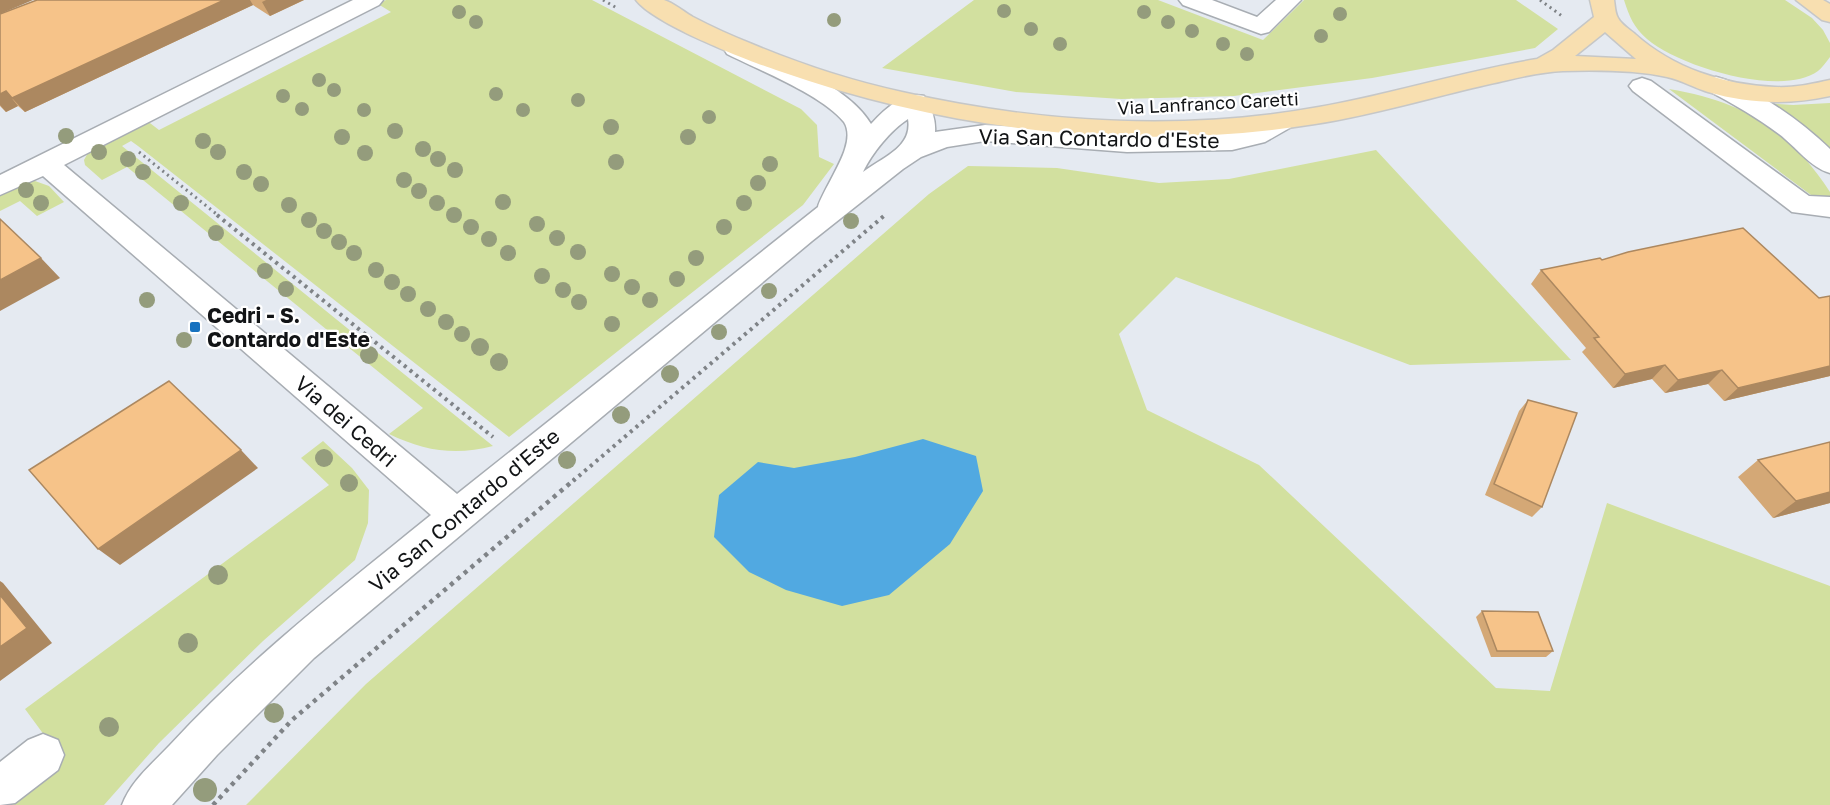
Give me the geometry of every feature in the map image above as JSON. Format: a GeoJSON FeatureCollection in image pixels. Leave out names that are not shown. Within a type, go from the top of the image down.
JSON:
{"type":"FeatureCollection","features":[{"type":"Feature","properties":{"kind":"main road","name":"Via Lanfranco Caretti"},"geometry":{"type":"LineString","coordinates":[[648,0],[716,39],[821,78],[921,93],[1063,106],[1151,109],[1419,91]]}},
{"type":"Feature","properties":{"kind":"main road","name":"Via Lanfranco Caretti"},"geometry":{"type":"LineString","coordinates":[[681,0],[721,20],[850,65],[921,93],[1014,120],[1107,129],[1193,128],[1284,120],[1366,105],[1419,91],[1542,66],[1605,64],[1677,71]]}},
{"type":"Feature","properties":{"kind":"main road"},"geometry":{"type":"LineString","coordinates":[[1808,0],[1830,15]]}},
{"type":"Feature","properties":{"kind":"main road","name":"Via Lanfranco Caretti"},"geometry":{"type":"LineString","coordinates":[[1542,66],[1562,55],[1604,10]]}},
{"type":"Feature","properties":{"kind":"main road"},"geometry":{"type":"LineString","coordinates":[[1604,10],[1628,43],[1660,64],[1716,85],[1740,91],[1782,95],[1817,92],[1830,88]]}},
{"type":"Feature","properties":{"kind":"street"},"geometry":{"type":"LineString","coordinates":[[6,175],[45,163],[372,0]]}},
{"type":"Feature","properties":{"kind":"street"},"geometry":{"type":"LineString","coordinates":[[1191,0],[1261,27],[1289,0]]}},
{"type":"Feature","properties":{"kind":"street","name":"Via San Contardo d'Este"},"geometry":{"type":"LineString","coordinates":[[716,39],[831,98],[848,110],[860,128],[858,156]]}},
{"type":"Feature","properties":{"kind":"street"},"geometry":{"type":"LineString","coordinates":[[1716,85],[1773,117],[1803,138],[1830,164]]}},
{"type":"Feature","properties":{"kind":"street"},"geometry":{"type":"LineString","coordinates":[[1642,86],[1830,227]]}},
{"type":"Feature","properties":{"kind":"street"},"geometry":{"type":"LineString","coordinates":[[912,151],[920,141],[923,130],[921,93]]}},
{"type":"Feature","properties":{"kind":"street","name":"Via San Contardo d'Este"},"geometry":{"type":"LineString","coordinates":[[802,234],[838,196],[858,156],[891,118],[921,93]]}},
{"type":"Feature","properties":{"kind":"street","name":"Via San Contardo d'Este"},"geometry":{"type":"LineString","coordinates":[[143,805],[202,740],[300,645],[522,460],[802,234],[893,163],[912,151],[942,140],[985,134],[1127,143],[1232,141],[1256,136],[1284,120]]}},
{"type":"Feature","properties":{"kind":"street","name":"Via dei Cedri"},"geometry":{"type":"LineString","coordinates":[[45,163],[456,515]]}},
{"type":"Feature","properties":{"kind":"street"},"geometry":{"type":"LineString","coordinates":[[1802,205],[1830,207]]}},
{"type":"Feature","properties":{"kind":"street"},"geometry":{"type":"LineString","coordinates":[[0,788],[43,755]]}},
{"type":"Feature","properties":{"kind":"path"},"geometry":{"type":"LineString","coordinates":[[112,130],[522,460]]}},
{"type":"Feature","properties":{"kind":"path"},"geometry":{"type":"LineString","coordinates":[[213,805],[300,712],[894,208]]}},
{"type":"Feature","properties":{"kind":"green space"},"geometry":{"type":"Polygon","coordinates":[[[386,0],[592,0],[801,109],[817,125],[819,157],[834,164],[803,205],[509,437],[138,146],[131,141],[122,146],[493,446],[453,451],[428,448],[402,440],[389,434],[423,408],[127,167],[102,180],[85,165],[84,160],[89,151],[146,120],[159,130],[391,12],[378,4],[386,0]]]}},
{"type":"Feature","properties":{"kind":"green space"},"geometry":{"type":"Polygon","coordinates":[[[974,0],[1158,0],[1263,40],[1304,0],[1516,0],[1558,29],[1535,48],[1372,78],[1234,96],[1121,99],[1016,92],[882,68],[974,0]]]}},
{"type":"Feature","properties":{"kind":"green space"},"geometry":{"type":"Polygon","coordinates":[[[1624,0],[1785,0],[1812,18],[1823,30],[1830,43],[1830,57],[1818,71],[1801,78],[1780,81],[1756,80],[1730,75],[1682,59],[1647,39],[1632,21],[1624,0]]]}},
{"type":"Feature","properties":{"kind":"green space"},"geometry":{"type":"Polygon","coordinates":[[[1669,89],[1720,102],[1762,121],[1798,151],[1830,192],[1830,199],[1815,198],[1669,89]]]}},
{"type":"Feature","properties":{"kind":"green space"},"geometry":{"type":"Polygon","coordinates":[[[1764,103],[1793,105],[1830,103],[1830,151],[1764,103]]]}},
{"type":"Feature","properties":{"kind":"green space"},"geometry":{"type":"Polygon","coordinates":[[[1376,150],[1571,360],[1410,365],[1176,277],[1119,334],[1147,410],[1259,465],[1496,688],[1550,691],[1607,503],[1830,586],[1830,805],[246,805],[366,684],[929,194],[968,166],[1057,168],[1159,183],[1229,179],[1376,150]]]}},
{"type":"Feature","properties":{"kind":"green space"},"geometry":{"type":"Polygon","coordinates":[[[35,181],[49,186],[64,202],[37,216],[20,201],[0,211],[0,194],[35,181]]]}},
{"type":"Feature","properties":{"kind":"green space"},"geometry":{"type":"Polygon","coordinates":[[[323,441],[352,468],[369,490],[368,523],[355,560],[263,641],[159,743],[104,805],[2,805],[61,758],[25,709],[329,485],[301,458],[323,441]]]}},
{"type":"Feature","properties":{"kind":"water"},"geometry":{"type":"Polygon","coordinates":[[[923,439],[976,456],[983,491],[950,544],[889,595],[842,606],[786,590],[749,572],[714,537],[719,495],[758,462],[794,468],[855,457],[923,439]]]}},
{"type":"Feature","properties":{"kind":"building"},"geometry":{"type":"Polygon","coordinates":[[[37,0],[224,0],[12,98],[6,91],[0,94],[0,14],[37,0]]]}},
{"type":"Feature","properties":{"kind":"building"},"geometry":{"type":"Polygon","coordinates":[[[0,219],[41,258],[0,280],[0,219]]]}},
{"type":"Feature","properties":{"kind":"building"},"geometry":{"type":"Polygon","coordinates":[[[1743,228],[1819,298],[1830,296],[1830,366],[1738,388],[1722,370],[1678,380],[1665,365],[1625,374],[1594,338],[1599,337],[1541,270],[1600,258],[1602,260],[1628,252],[1743,228]]]}},
{"type":"Feature","properties":{"kind":"building"},"geometry":{"type":"Polygon","coordinates":[[[169,381],[241,450],[98,549],[29,470],[169,381]]]}},
{"type":"Feature","properties":{"kind":"building"},"geometry":{"type":"Polygon","coordinates":[[[1528,400],[1577,413],[1542,507],[1494,484],[1528,400]]]}},
{"type":"Feature","properties":{"kind":"building"},"geometry":{"type":"Polygon","coordinates":[[[1830,442],[1830,492],[1796,501],[1758,460],[1830,442]]]}},
{"type":"Feature","properties":{"kind":"building"},"geometry":{"type":"Polygon","coordinates":[[[0,595],[27,628],[0,647],[0,595]]]}},
{"type":"Feature","properties":{"kind":"building"},"geometry":{"type":"Polygon","coordinates":[[[1482,611],[1538,612],[1553,651],[1497,651],[1482,611]]]}},
{"type":"Feature","properties":{"kind":"place","name":"Cedri - S. Contardo d'Este"},"geometry":{"type":"Point","coordinates":[195,327]}}]}
